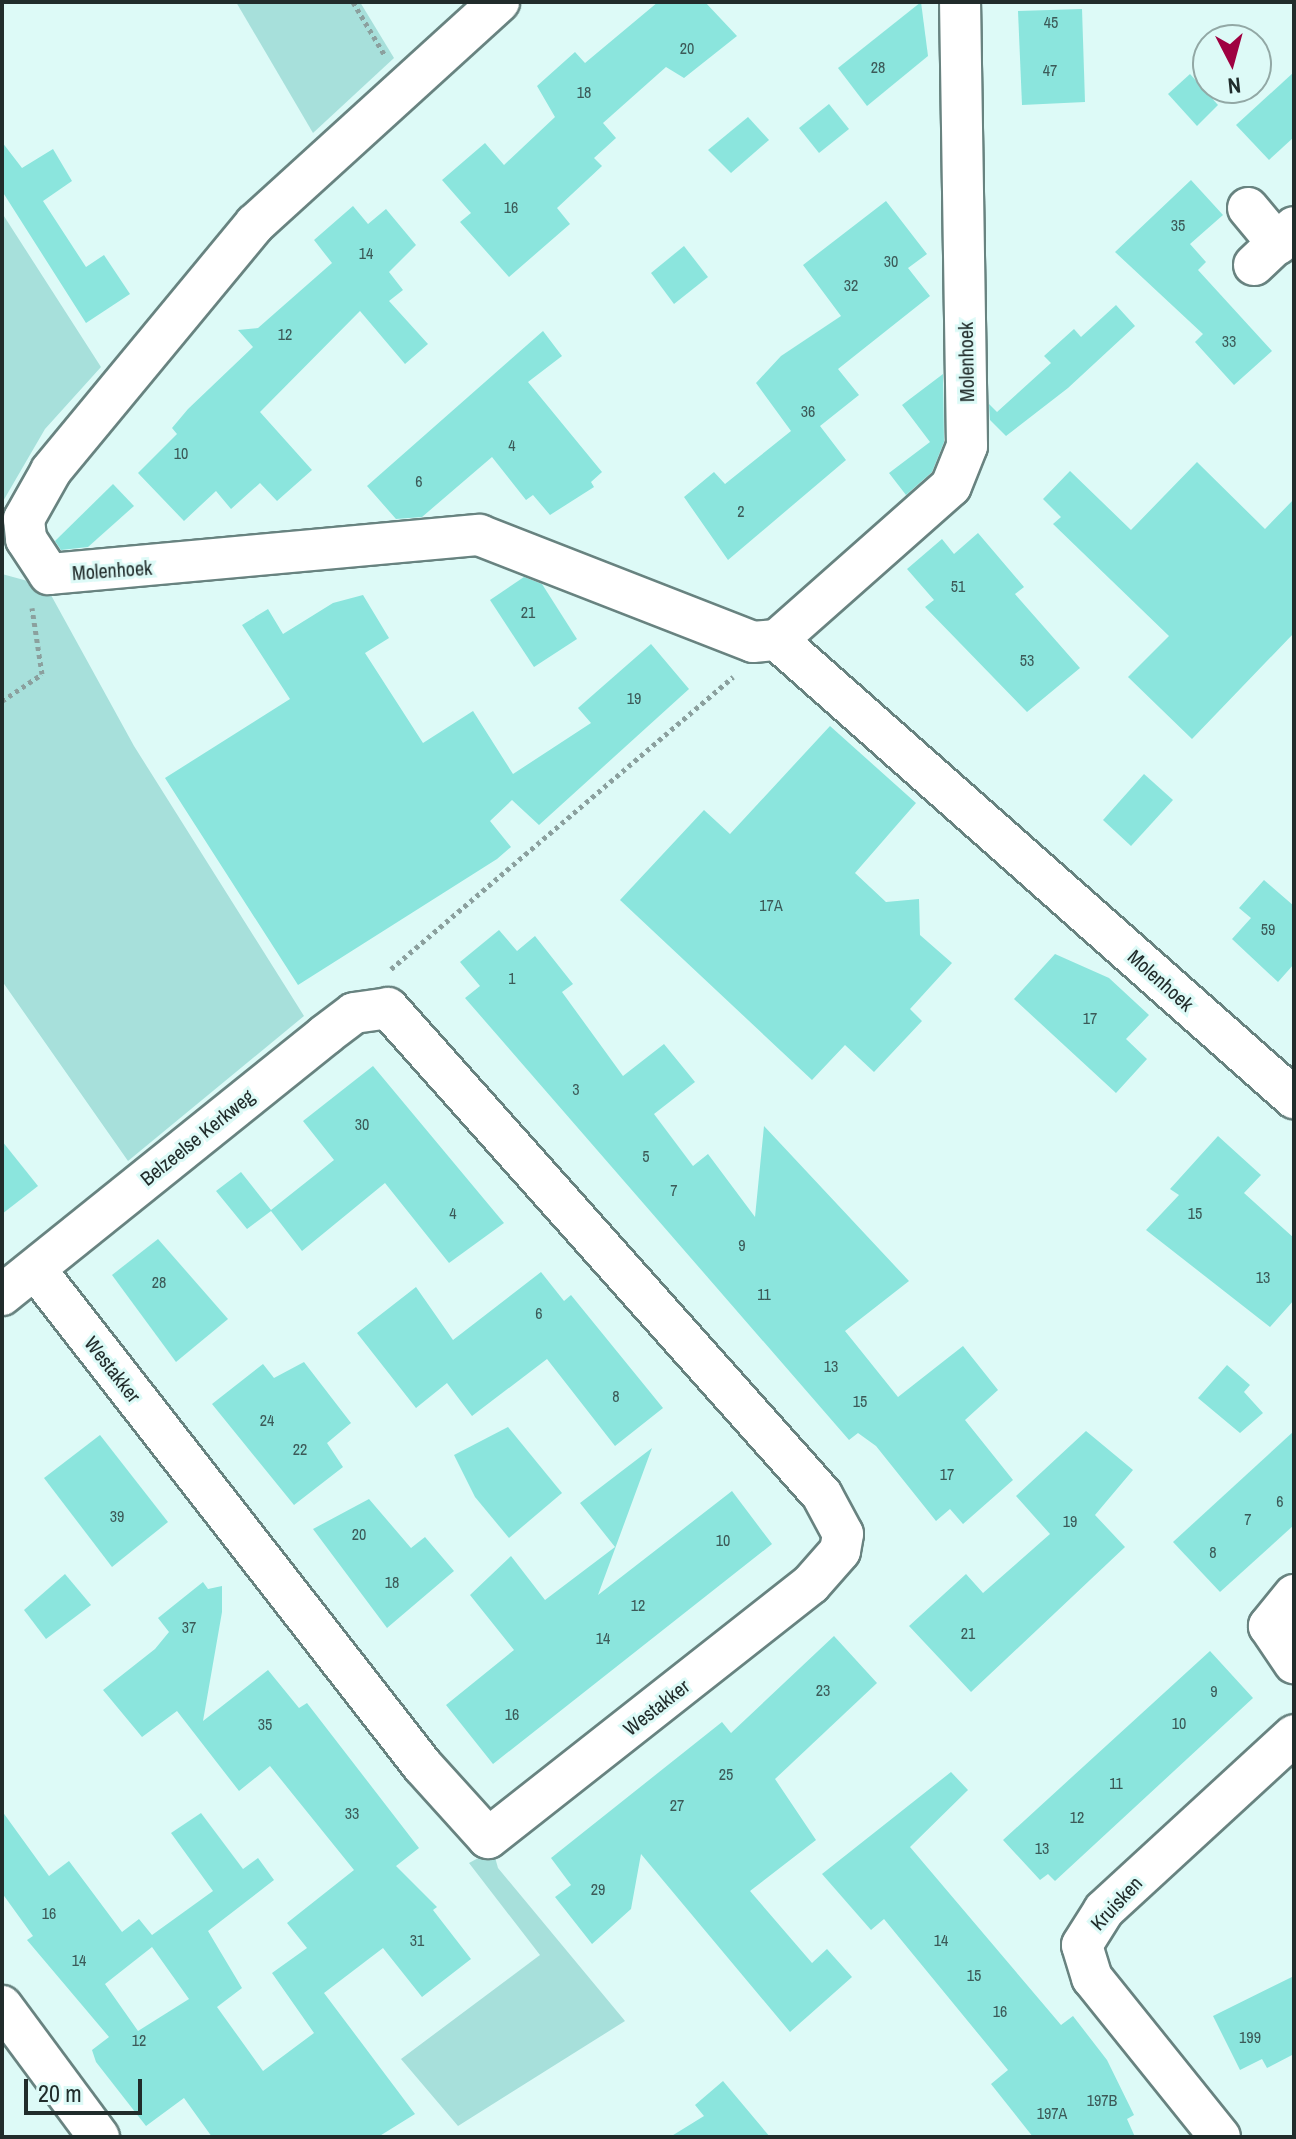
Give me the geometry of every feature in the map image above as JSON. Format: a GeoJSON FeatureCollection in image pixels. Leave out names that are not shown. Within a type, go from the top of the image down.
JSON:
{"type":"FeatureCollection","features":[{"type":"Feature","properties":{"kind":"street"},"geometry":{"type":"LineString","coordinates":[[36,559],[24,519],[51,471],[255,224],[402,86],[499,2]]}},
{"type":"Feature","properties":{"kind":"street","name":"Molenhoek"},"geometry":{"type":"LineString","coordinates":[[36,559],[49,574],[101,572],[479,535],[753,642],[777,640],[951,486],[967,446],[960,2]]}},
{"type":"Feature","properties":{"kind":"street"},"geometry":{"type":"LineString","coordinates":[[1248,208],[1275,245]]}},
{"type":"Feature","properties":{"kind":"street","name":"Molenhoek"},"geometry":{"type":"LineString","coordinates":[[777,640],[1294,1098]]}},
{"type":"Feature","properties":{"kind":"street","name":"Westakker"},"geometry":{"type":"LineString","coordinates":[[36,1270],[478,1835],[497,1834],[830,1568],[843,1534],[822,1495],[388,1011]]}},
{"type":"Feature","properties":{"kind":"street","name":"Belzeelse Kerkweg"},"geometry":{"type":"LineString","coordinates":[[2,1295],[325,1035],[388,1011]]}},
{"type":"Feature","properties":{"kind":"street"},"geometry":{"type":"LineString","coordinates":[[1294,1595],[1269,1626],[1294,1663]]}},
{"type":"Feature","properties":{"kind":"street","name":"Kruisken"},"geometry":{"type":"LineString","coordinates":[[1220,2137],[1092,1978],[1082,1945],[1104,1910],[1294,1735]]}},
{"type":"Feature","properties":{"kind":"street"},"geometry":{"type":"LineString","coordinates":[[2,2006],[99,2137]]}},
{"type":"Feature","properties":{"kind":"path"},"geometry":{"type":"LineString","coordinates":[[353,2],[402,86]]}},
{"type":"Feature","properties":{"kind":"path"},"geometry":{"type":"LineString","coordinates":[[2,701],[42,674],[26,571],[36,559]]}},
{"type":"Feature","properties":{"kind":"path"},"geometry":{"type":"LineString","coordinates":[[388,1011],[381,977],[777,640]]}},
{"type":"Feature","properties":{"kind":"shaded area"},"geometry":{"type":"Polygon","coordinates":[[[236,2],[360,2],[394,58],[313,133],[236,2]]]}},
{"type":"Feature","properties":{"kind":"shaded area"},"geometry":{"type":"Polygon","coordinates":[[[2,213],[101,367],[45,429],[2,503],[2,213]]]}},
{"type":"Feature","properties":{"kind":"shaded area"},"geometry":{"type":"Polygon","coordinates":[[[2,574],[46,586],[134,746],[304,1016],[128,1161],[2,981],[2,574]]]}},
{"type":"Feature","properties":{"kind":"shaded area"},"geometry":{"type":"Polygon","coordinates":[[[493,1850],[498,1868],[625,2021],[458,2126],[401,2059],[540,1955],[469,1863],[493,1850]]]}},
{"type":"Feature","properties":{"kind":"building"},"geometry":{"type":"Polygon","coordinates":[[[658,2],[705,2],[737,36],[684,78],[666,67],[603,123],[616,138],[594,158],[602,166],[557,208],[570,224],[509,277],[460,222],[471,213],[442,180],[485,143],[504,165],[555,117],[537,86],[575,52],[585,63],[658,2]]]}},
{"type":"Feature","properties":{"kind":"building"},"geometry":{"type":"Polygon","coordinates":[[[921,2],[928,56],[867,106],[838,68],[921,2]]]}},
{"type":"Feature","properties":{"kind":"building"},"geometry":{"type":"Polygon","coordinates":[[[1082,9],[1085,102],[1022,105],[1018,11],[1082,9]]]}},
{"type":"Feature","properties":{"kind":"building"},"geometry":{"type":"Polygon","coordinates":[[[1294,72],[1294,137],[1269,160],[1236,125],[1259,104],[1272,104],[1272,92],[1294,72]]]}},
{"type":"Feature","properties":{"kind":"building"},"geometry":{"type":"Polygon","coordinates":[[[1190,74],[1192,104],[1218,105],[1197,126],[1168,94],[1190,74]]]}},
{"type":"Feature","properties":{"kind":"building"},"geometry":{"type":"Polygon","coordinates":[[[829,104],[849,129],[819,153],[799,128],[829,104]]]}},
{"type":"Feature","properties":{"kind":"building"},"geometry":{"type":"Polygon","coordinates":[[[748,117],[769,140],[731,173],[708,150],[748,117]]]}},
{"type":"Feature","properties":{"kind":"building"},"geometry":{"type":"Polygon","coordinates":[[[2,142],[22,168],[53,149],[72,181],[43,201],[86,267],[104,255],[130,294],[86,323],[2,191],[2,142]]]}},
{"type":"Feature","properties":{"kind":"building"},"geometry":{"type":"Polygon","coordinates":[[[1191,180],[1223,215],[1190,244],[1206,262],[1198,270],[1272,351],[1234,385],[1195,342],[1203,334],[1115,252],[1191,180]]]}},
{"type":"Feature","properties":{"kind":"building"},"geometry":{"type":"Polygon","coordinates":[[[886,201],[927,254],[908,268],[930,296],[838,369],[859,395],[820,426],[846,460],[728,560],[684,497],[714,472],[725,484],[791,431],[756,383],[781,356],[841,316],[803,265],[886,201]]]}},
{"type":"Feature","properties":{"kind":"building"},"geometry":{"type":"Polygon","coordinates":[[[353,206],[368,224],[386,209],[416,245],[389,272],[403,290],[389,301],[428,344],[405,364],[360,311],[260,412],[312,470],[277,501],[260,483],[231,509],[216,491],[184,521],[138,473],[177,434],[172,428],[188,409],[253,347],[238,330],[258,328],[332,263],[314,240],[353,206]]]}},
{"type":"Feature","properties":{"kind":"building"},"geometry":{"type":"Polygon","coordinates":[[[684,246],[708,277],[674,304],[651,273],[684,246]]]}},
{"type":"Feature","properties":{"kind":"building"},"geometry":{"type":"Polygon","coordinates":[[[1116,305],[1135,326],[1068,388],[1006,436],[990,420],[989,404],[997,412],[1051,363],[1044,356],[1074,329],[1081,337],[1116,305]]]}},
{"type":"Feature","properties":{"kind":"building"},"geometry":{"type":"Polygon","coordinates":[[[543,331],[562,356],[528,382],[602,472],[591,482],[594,487],[550,515],[533,495],[526,500],[492,457],[422,517],[396,519],[367,486],[543,331]]]}},
{"type":"Feature","properties":{"kind":"building"},"geometry":{"type":"Polygon","coordinates":[[[943,374],[944,442],[932,472],[906,495],[889,473],[930,442],[902,405],[943,374]]]}},
{"type":"Feature","properties":{"kind":"building"},"geometry":{"type":"Polygon","coordinates":[[[1197,462],[1265,529],[1294,499],[1294,633],[1192,739],[1128,677],[1169,636],[1053,524],[1061,517],[1043,499],[1070,471],[1131,530],[1197,462]]]}},
{"type":"Feature","properties":{"kind":"building"},"geometry":{"type":"Polygon","coordinates":[[[113,484],[134,506],[88,547],[61,550],[55,541],[113,484]]]}},
{"type":"Feature","properties":{"kind":"building"},"geometry":{"type":"Polygon","coordinates":[[[978,533],[1024,587],[1015,594],[1080,668],[1027,712],[925,607],[934,600],[907,569],[942,539],[954,554],[978,533]]]}},
{"type":"Feature","properties":{"kind":"building"},"geometry":{"type":"Polygon","coordinates":[[[524,577],[542,584],[577,639],[534,667],[490,600],[524,577]]]}},
{"type":"Feature","properties":{"kind":"building"},"geometry":{"type":"Polygon","coordinates":[[[363,595],[389,638],[365,653],[423,743],[473,711],[513,774],[591,723],[578,708],[651,644],[689,689],[539,825],[512,800],[490,821],[511,847],[497,859],[298,985],[165,778],[290,699],[242,625],[268,609],[283,634],[333,603],[363,595]]]}},
{"type":"Feature","properties":{"kind":"building"},"geometry":{"type":"Polygon","coordinates":[[[830,726],[916,803],[855,873],[886,902],[919,899],[920,935],[952,963],[910,1009],[922,1021],[874,1072],[845,1045],[812,1080],[620,900],[704,810],[730,834],[830,726]]]}},
{"type":"Feature","properties":{"kind":"building"},"geometry":{"type":"Polygon","coordinates":[[[1144,774],[1173,800],[1131,846],[1103,820],[1144,774]]]}},
{"type":"Feature","properties":{"kind":"building"},"geometry":{"type":"Polygon","coordinates":[[[1264,880],[1294,906],[1294,964],[1278,982],[1232,939],[1251,918],[1239,908],[1264,880]]]}},
{"type":"Feature","properties":{"kind":"building"},"geometry":{"type":"Polygon","coordinates":[[[499,930],[517,951],[535,936],[573,984],[562,992],[623,1076],[664,1044],[695,1082],[654,1114],[693,1166],[708,1154],[755,1217],[764,1126],[909,1281],[845,1331],[898,1397],[963,1346],[998,1390],[965,1420],[1013,1480],[963,1524],[950,1509],[936,1521],[876,1446],[858,1433],[849,1440],[465,998],[480,986],[460,962],[499,930]]]}},
{"type":"Feature","properties":{"kind":"building"},"geometry":{"type":"Polygon","coordinates":[[[1055,954],[1109,978],[1149,1015],[1126,1039],[1147,1059],[1116,1093],[1014,999],[1055,954]]]}},
{"type":"Feature","properties":{"kind":"building"},"geometry":{"type":"Polygon","coordinates":[[[373,1066],[504,1223],[449,1263],[385,1183],[302,1251],[271,1211],[247,1229],[216,1191],[241,1172],[271,1210],[334,1160],[303,1121],[373,1066]]]}},
{"type":"Feature","properties":{"kind":"building"},"geometry":{"type":"Polygon","coordinates":[[[1218,1136],[1261,1175],[1244,1193],[1294,1238],[1294,1300],[1270,1327],[1146,1230],[1179,1195],[1170,1189],[1218,1136]]]}},
{"type":"Feature","properties":{"kind":"building"},"geometry":{"type":"Polygon","coordinates":[[[2,1141],[38,1186],[2,1214],[2,1141]]]}},
{"type":"Feature","properties":{"kind":"building"},"geometry":{"type":"Polygon","coordinates":[[[158,1239],[228,1319],[176,1362],[112,1275],[158,1239]]]}},
{"type":"Feature","properties":{"kind":"building"},"geometry":{"type":"Polygon","coordinates":[[[541,1272],[564,1301],[571,1295],[663,1408],[615,1446],[547,1359],[472,1416],[447,1383],[416,1408],[357,1333],[416,1287],[453,1340],[541,1272]]]}},
{"type":"Feature","properties":{"kind":"building"},"geometry":{"type":"Polygon","coordinates":[[[304,1362],[351,1423],[327,1443],[343,1467],[294,1505],[212,1404],[263,1364],[274,1378],[304,1362]]]}},
{"type":"Feature","properties":{"kind":"building"},"geometry":{"type":"Polygon","coordinates":[[[1227,1365],[1250,1385],[1244,1392],[1263,1413],[1240,1433],[1198,1398],[1227,1365]]]}},
{"type":"Feature","properties":{"kind":"building"},"geometry":{"type":"Polygon","coordinates":[[[508,1427],[562,1493],[509,1538],[475,1497],[454,1455],[508,1427]]]}},
{"type":"Feature","properties":{"kind":"building"},"geometry":{"type":"Polygon","coordinates":[[[1086,1431],[1133,1470],[1095,1515],[1125,1547],[971,1692],[909,1626],[966,1574],[983,1593],[1050,1534],[1016,1496],[1086,1431]]]}},
{"type":"Feature","properties":{"kind":"building"},"geometry":{"type":"Polygon","coordinates":[[[1294,1431],[1294,1525],[1220,1592],[1173,1542],[1294,1431]]]}},
{"type":"Feature","properties":{"kind":"building"},"geometry":{"type":"Polygon","coordinates":[[[100,1435],[168,1522],[112,1567],[44,1478],[100,1435]]]}},
{"type":"Feature","properties":{"kind":"building"},"geometry":{"type":"Polygon","coordinates":[[[652,1448],[598,1595],[732,1491],[772,1544],[493,1764],[446,1705],[514,1650],[470,1595],[511,1556],[545,1600],[615,1547],[580,1503],[652,1448]]]}},
{"type":"Feature","properties":{"kind":"building"},"geometry":{"type":"Polygon","coordinates":[[[369,1499],[411,1548],[425,1537],[454,1571],[387,1628],[313,1529],[369,1499]]]}},
{"type":"Feature","properties":{"kind":"building"},"geometry":{"type":"Polygon","coordinates":[[[65,1574],[91,1605],[46,1639],[24,1610],[65,1574]]]}},
{"type":"Feature","properties":{"kind":"building"},"geometry":{"type":"Polygon","coordinates":[[[203,1582],[208,1589],[222,1586],[222,1612],[203,1721],[268,1670],[299,1708],[307,1703],[419,1848],[396,1866],[437,1907],[433,1910],[471,1959],[422,1997],[383,1948],[324,1993],[415,2114],[378,2137],[212,2137],[184,2098],[146,2126],[96,2062],[92,2050],[109,2037],[27,1940],[33,1936],[2,1893],[2,1811],[49,1876],[69,1861],[122,1932],[139,1919],[152,1935],[213,1891],[171,1833],[201,1813],[243,1869],[258,1858],[274,1880],[208,1931],[242,1988],[217,2007],[263,2071],[314,2033],[272,1973],[307,1948],[287,1923],[354,1870],[270,1766],[239,1791],[177,1711],[142,1737],[103,1690],[155,1649],[169,1632],[158,1618],[203,1582]],[[152,1947],[105,1984],[138,2031],[189,1999],[152,1947]]]}},
{"type":"Feature","properties":{"kind":"building"},"geometry":{"type":"Polygon","coordinates":[[[834,1636],[877,1683],[775,1779],[816,1840],[750,1891],[812,1963],[827,1949],[852,1977],[790,2032],[641,1854],[631,1909],[592,1944],[555,1897],[571,1885],[551,1858],[722,1722],[731,1733],[834,1636]]]}},
{"type":"Feature","properties":{"kind":"building"},"geometry":{"type":"Polygon","coordinates":[[[1210,1651],[1253,1698],[1055,1881],[1048,1874],[1040,1880],[1003,1840],[1210,1651]]]}},
{"type":"Feature","properties":{"kind":"building"},"geometry":{"type":"Polygon","coordinates":[[[951,1772],[968,1790],[910,1847],[1061,2025],[1073,2016],[1107,2060],[1134,2115],[1127,2119],[1135,2137],[1033,2137],[991,2084],[1008,2070],[884,1919],[871,1930],[822,1874],[951,1772]]]}},
{"type":"Feature","properties":{"kind":"building"},"geometry":{"type":"Polygon","coordinates":[[[1294,1976],[1294,2054],[1267,2068],[1262,2059],[1240,2070],[1213,2016],[1294,1976]]]}},
{"type":"Feature","properties":{"kind":"building"},"geometry":{"type":"Polygon","coordinates":[[[723,2081],[770,2137],[670,2137],[704,2116],[695,2105],[723,2081]]]}}]}
